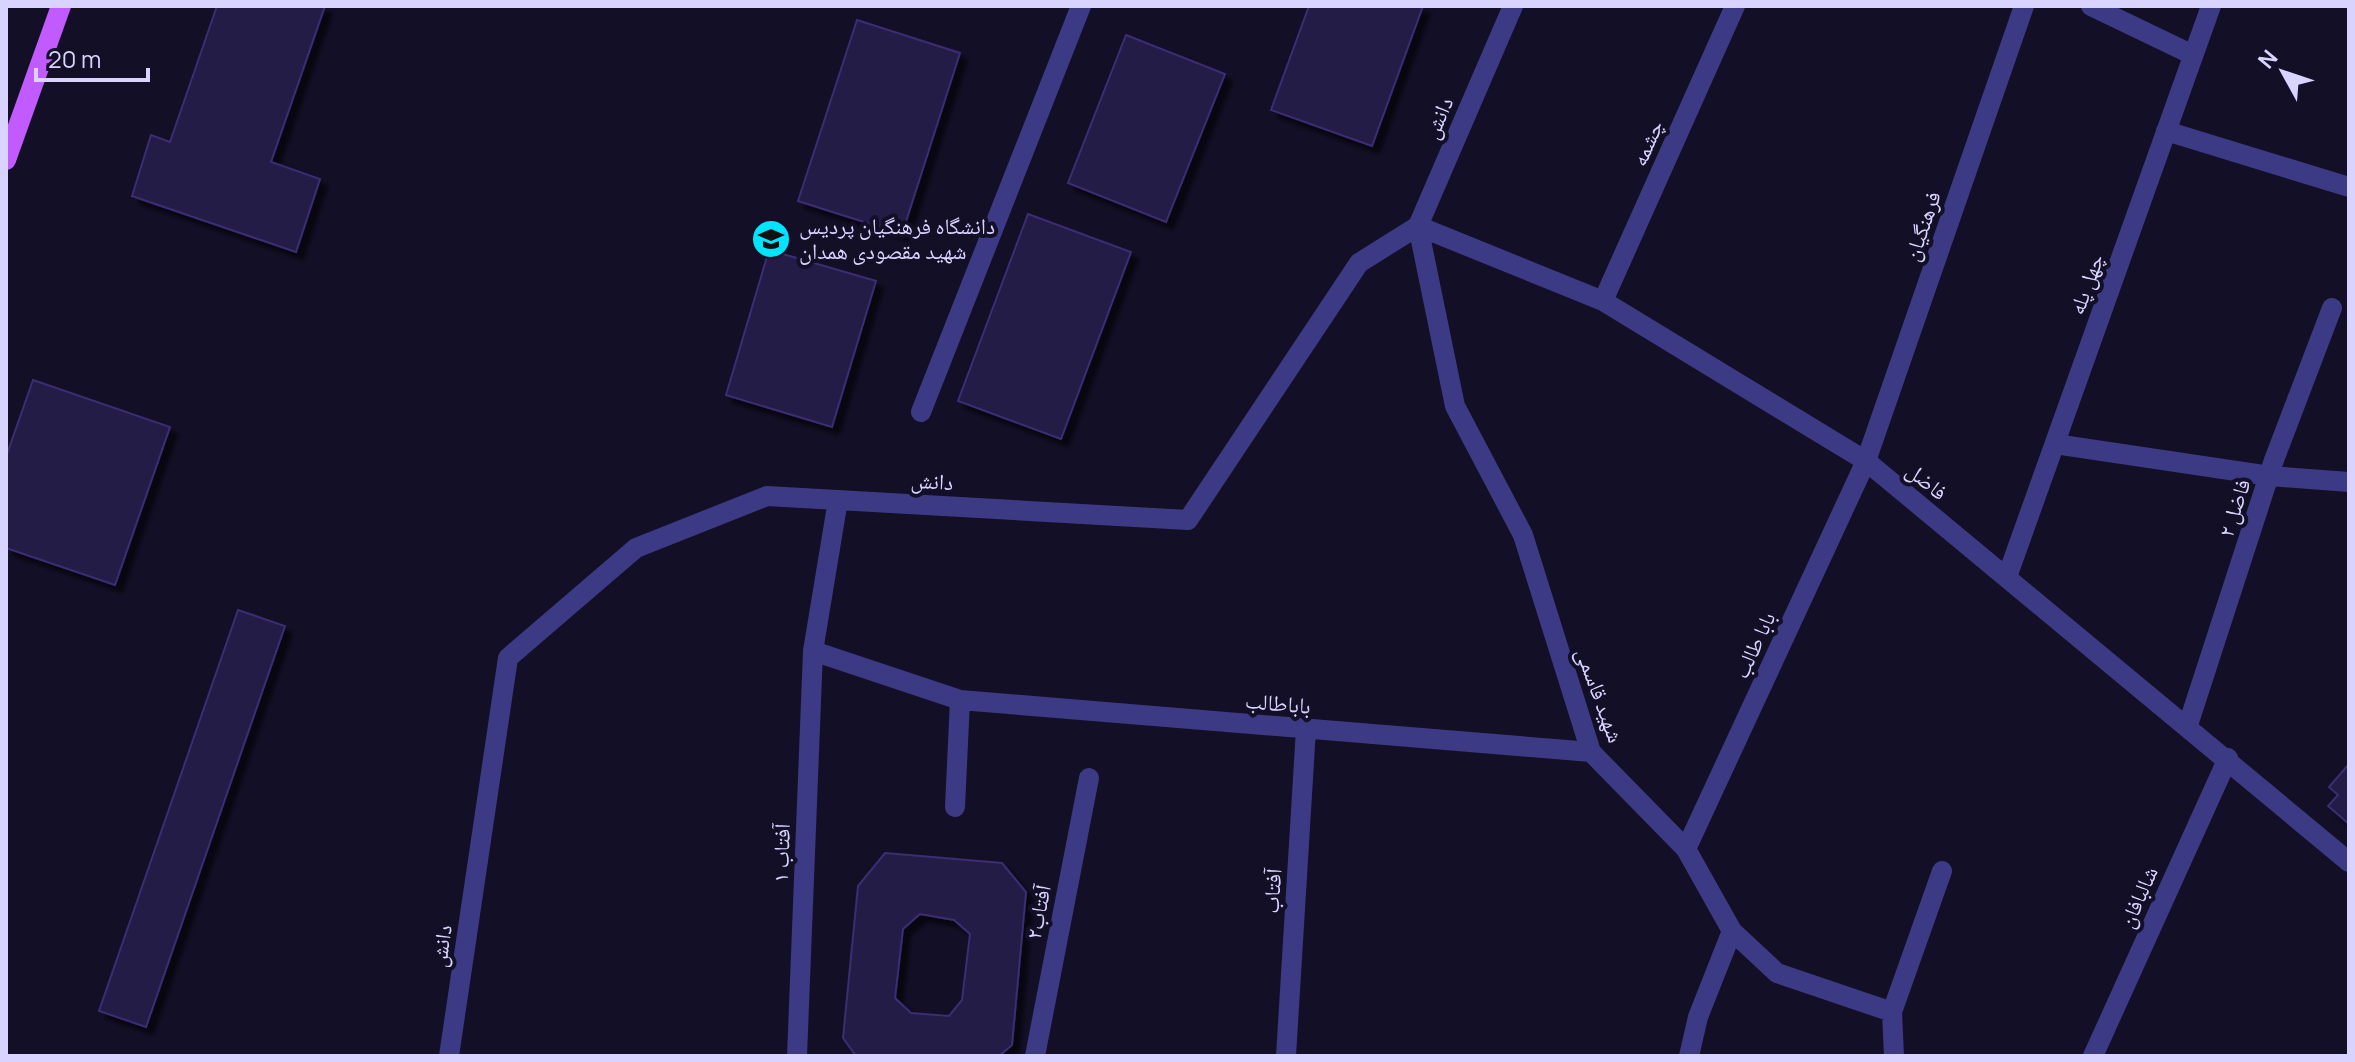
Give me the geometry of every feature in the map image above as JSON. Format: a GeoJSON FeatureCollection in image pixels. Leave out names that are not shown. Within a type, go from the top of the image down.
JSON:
{"type":"FeatureCollection","features":[{"type":"Feature","properties":{"kind":"main road"},"geometry":{"type":"LineString","coordinates":[[6,160],[61,6]]}},
{"type":"Feature","properties":{"kind":"street"},"geometry":{"type":"LineString","coordinates":[[921,412],[1081,6]]}},
{"type":"Feature","properties":{"kind":"street","name":"دانش"},"geometry":{"type":"LineString","coordinates":[[449,1056],[508,658],[636,548],[767,496],[1188,520],[1359,263],[1418,226],[1513,6]]}},
{"type":"Feature","properties":{"kind":"street","name":"چشمه"},"geometry":{"type":"LineString","coordinates":[[1603,301],[1735,6]]}},
{"type":"Feature","properties":{"kind":"street","name":"فرهنگیان"},"geometry":{"type":"LineString","coordinates":[[1866,461],[2024,6]]}},
{"type":"Feature","properties":{"kind":"street"},"geometry":{"type":"LineString","coordinates":[[2091,6],[2193,55]]}},
{"type":"Feature","properties":{"kind":"street","name":"چهل پله"},"geometry":{"type":"LineString","coordinates":[[2007,577],[2211,6]]}},
{"type":"Feature","properties":{"kind":"street"},"geometry":{"type":"LineString","coordinates":[[2166,131],[2349,187]]}},
{"type":"Feature","properties":{"kind":"street","name":"فاضل"},"geometry":{"type":"LineString","coordinates":[[1418,226],[1603,301],[1866,461],[2228,758],[2349,862]]}},
{"type":"Feature","properties":{"kind":"street","name":"شهید قاسمی"},"geometry":{"type":"LineString","coordinates":[[1418,226],[1455,406],[1523,535],[1591,752],[1686,849],[1732,931],[1777,973],[1892,1012]]}},
{"type":"Feature","properties":{"kind":"street","name":"فاضل ۲"},"geometry":{"type":"LineString","coordinates":[[2188,725],[2270,476],[2332,308]]}},
{"type":"Feature","properties":{"kind":"street"},"geometry":{"type":"LineString","coordinates":[[2055,444],[2270,476],[2349,482]]}},
{"type":"Feature","properties":{"kind":"street","name":"بابا طالب"},"geometry":{"type":"LineString","coordinates":[[1686,849],[1866,461]]}},
{"type":"Feature","properties":{"kind":"street"},"geometry":{"type":"LineString","coordinates":[[813,651],[838,500]]}},
{"type":"Feature","properties":{"kind":"street","name":"باباطالب"},"geometry":{"type":"LineString","coordinates":[[813,651],[960,700],[1591,752]]}},
{"type":"Feature","properties":{"kind":"street","name":"آفتاب ۱"},"geometry":{"type":"LineString","coordinates":[[797,1056],[813,651]]}},
{"type":"Feature","properties":{"kind":"street"},"geometry":{"type":"LineString","coordinates":[[955,807],[960,700]]}},
{"type":"Feature","properties":{"kind":"street","name":"آفتاب"},"geometry":{"type":"LineString","coordinates":[[1286,1056],[1306,729]]}},
{"type":"Feature","properties":{"kind":"street","name":"شالبافان"},"geometry":{"type":"LineString","coordinates":[[2093,1056],[2228,758]]}},
{"type":"Feature","properties":{"kind":"street","name":"آفتاب۲"},"geometry":{"type":"LineString","coordinates":[[1035,1056],[1089,778]]}},
{"type":"Feature","properties":{"kind":"street"},"geometry":{"type":"LineString","coordinates":[[1894,1056],[1892,1012],[1942,871]]}},
{"type":"Feature","properties":{"kind":"street"},"geometry":{"type":"LineString","coordinates":[[1689,1056],[1698,1017],[1732,931]]}},
{"type":"Feature","properties":{"kind":"building"},"geometry":{"type":"Polygon","coordinates":[[[217,6],[325,6],[271,162],[320,179],[296,252],[132,196],[151,135],[170,142],[217,6]]]}},
{"type":"Feature","properties":{"kind":"building"},"geometry":{"type":"Polygon","coordinates":[[[1309,6],[1423,6],[1372,146],[1271,110],[1309,6]]]}},
{"type":"Feature","properties":{"kind":"building"},"geometry":{"type":"Polygon","coordinates":[[[857,20],[960,53],[902,234],[798,201],[857,20]]]}},
{"type":"Feature","properties":{"kind":"building"},"geometry":{"type":"Polygon","coordinates":[[[1126,35],[1225,74],[1166,222],[1068,183],[1126,35]]]}},
{"type":"Feature","properties":{"kind":"building"},"geometry":{"type":"Polygon","coordinates":[[[1028,214],[1131,252],[1061,439],[958,401],[1028,214]]]}},
{"type":"Feature","properties":{"kind":"building"},"geometry":{"type":"Polygon","coordinates":[[[769,250],[876,281],[832,427],[726,395],[769,250]]]}},
{"type":"Feature","properties":{"kind":"building"},"geometry":{"type":"Polygon","coordinates":[[[33,380],[170,427],[115,585],[6,548],[6,457],[33,380]]]}},
{"type":"Feature","properties":{"kind":"building"},"geometry":{"type":"Polygon","coordinates":[[[238,610],[285,626],[146,1027],[99,1011],[238,610]]]}},
{"type":"Feature","properties":{"kind":"building"},"geometry":{"type":"Polygon","coordinates":[[[2349,764],[2349,824],[2328,806],[2338,795],[2329,787],[2349,764]]]}},
{"type":"Feature","properties":{"kind":"building"},"geometry":{"type":"Polygon","coordinates":[[[885,853],[1002,863],[1026,892],[1012,1045],[999,1056],[856,1056],[843,1038],[858,886],[885,853]],[[920,914],[903,929],[895,998],[911,1013],[949,1016],[962,1000],[970,934],[954,920],[920,914]]]}},
{"type":"Feature","properties":{"kind":"place","name":"دانشگاه فرهنگیان پردیس شهید مقصودی همدان"},"geometry":{"type":"Point","coordinates":[771,239]}}]}
